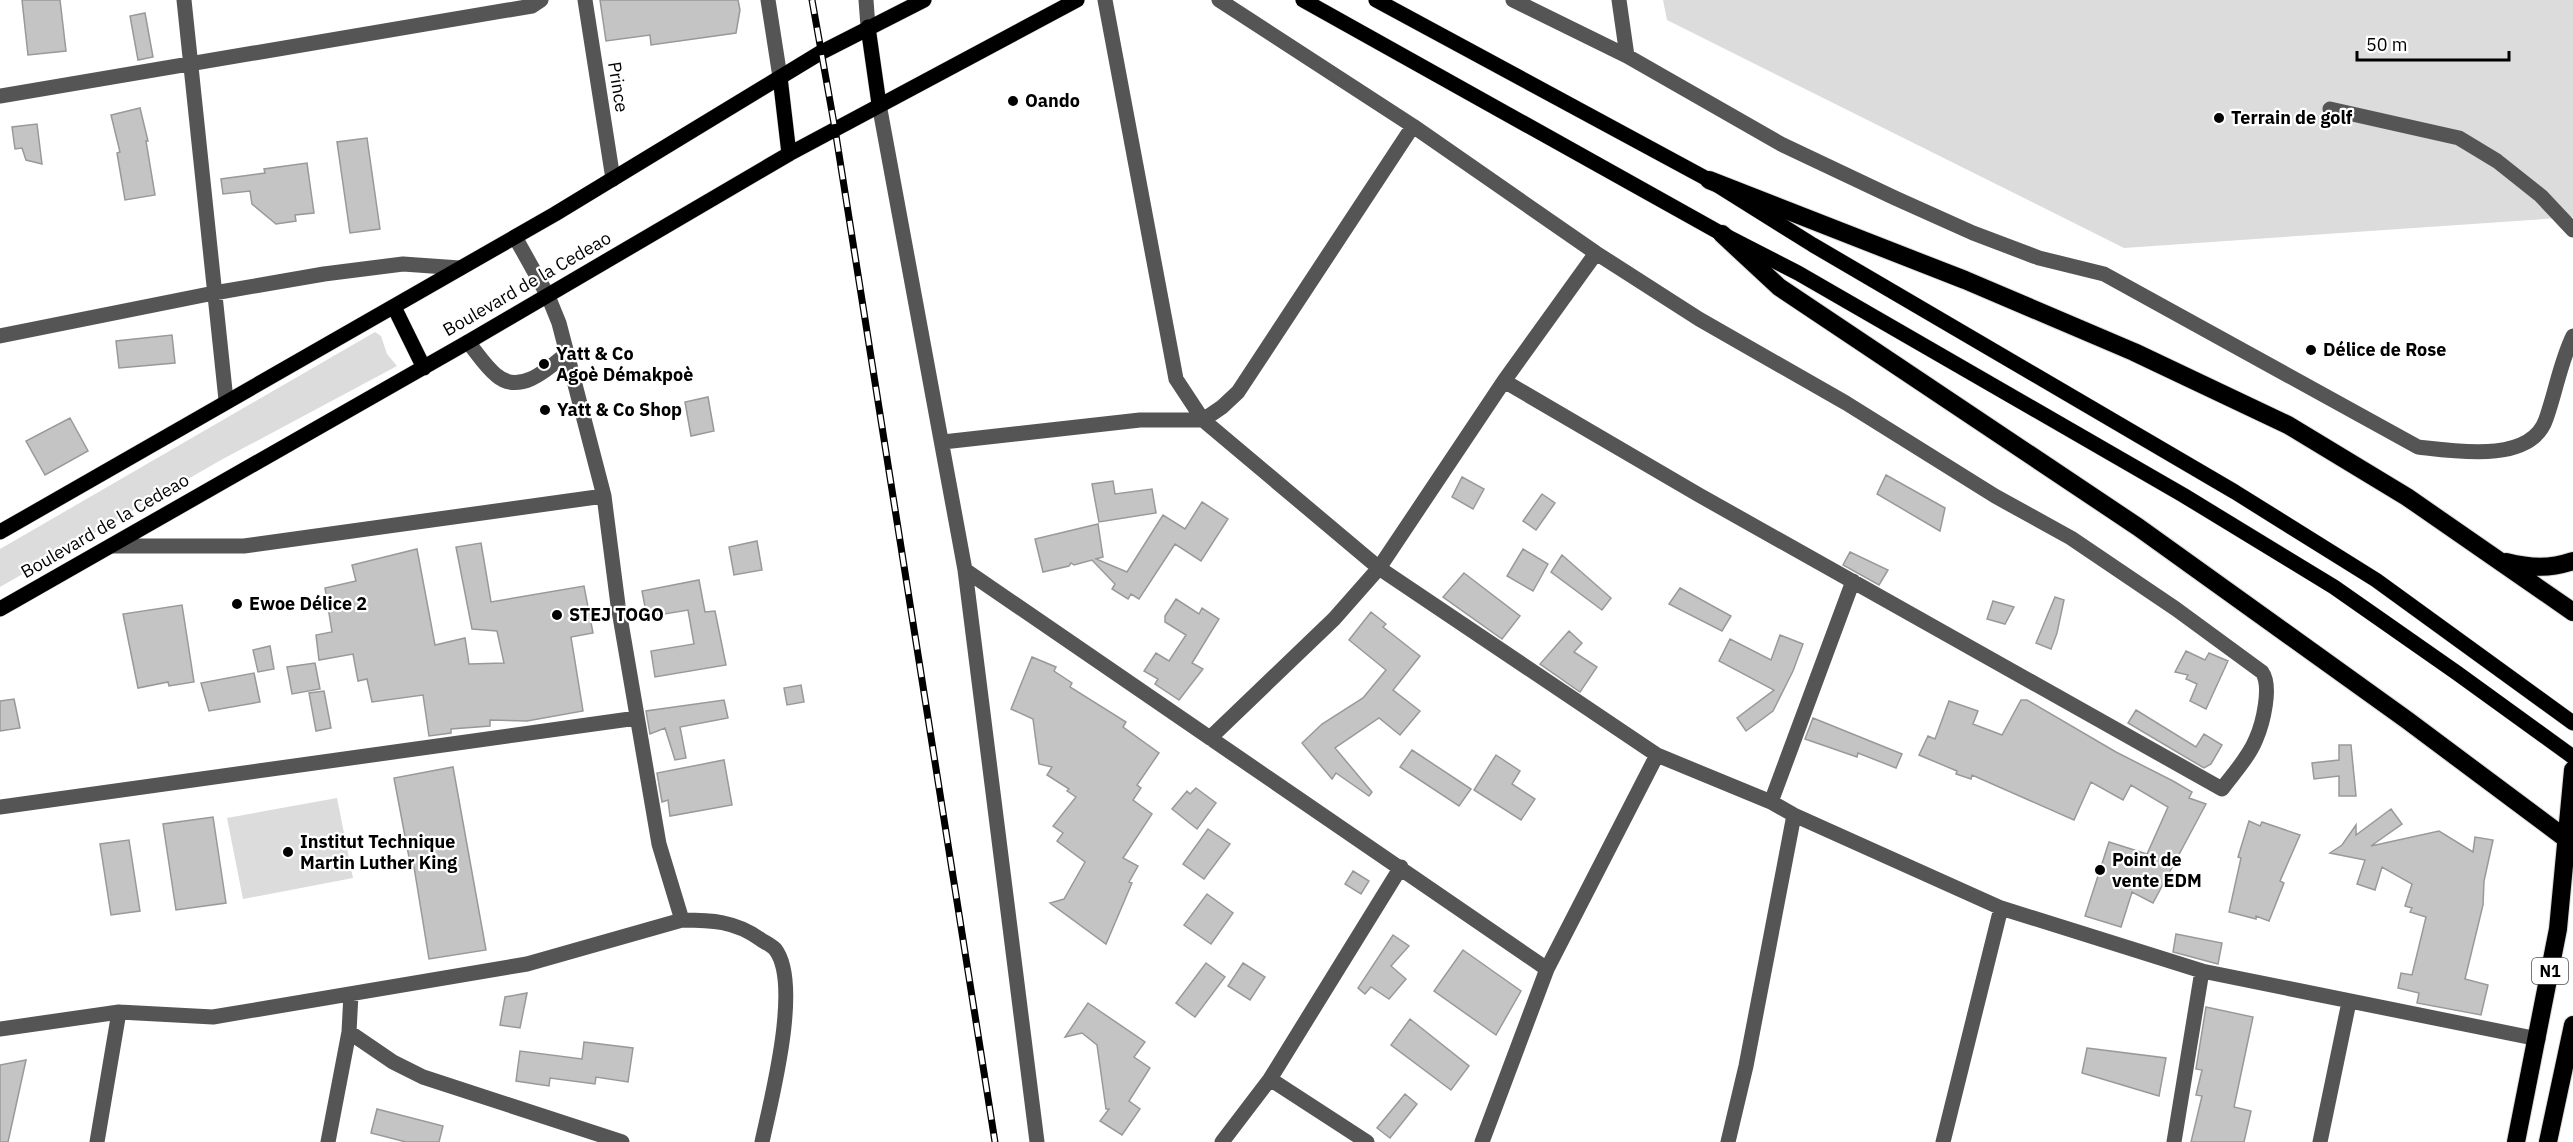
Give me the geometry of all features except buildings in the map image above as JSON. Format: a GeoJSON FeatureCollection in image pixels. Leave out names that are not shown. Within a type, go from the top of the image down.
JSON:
{"type":"FeatureCollection","features":[{"type":"Feature","properties":{"kind":"highway"},"geometry":{"type":"LineString","coordinates":[[1709,180],[1965,280],[2134,352],[2288,425],[2407,497],[2573,612]]}},
{"type":"Feature","properties":{"kind":"highway"},"geometry":{"type":"LineString","coordinates":[[1722,234],[1779,287],[2138,527],[2397,713],[2570,841]]}},
{"type":"Feature","properties":{"kind":"highway"},"geometry":{"type":"LineString","coordinates":[[2496,560],[2528,568],[2554,567],[2573,561]]}},
{"type":"Feature","properties":{"kind":"highway","name":"N1"},"geometry":{"type":"LineString","coordinates":[[2516,1142],[2558,929],[2570,841],[2573,770]]}},
{"type":"Feature","properties":{"kind":"highway"},"geometry":{"type":"LineString","coordinates":[[2548,1142],[2573,1025]]}},
{"type":"Feature","properties":{"kind":"main road"},"geometry":{"type":"LineString","coordinates":[[0,532],[226,400],[515,237],[780,77],[868,27],[924,0]]}},
{"type":"Feature","properties":{"kind":"main road","name":"Boulevard de la Cedeao"},"geometry":{"type":"LineString","coordinates":[[0,609],[231,475],[424,368],[789,153],[1077,0]]}},
{"type":"Feature","properties":{"kind":"main road"},"geometry":{"type":"LineString","coordinates":[[1303,0],[1722,234],[1798,273],[2183,495],[2334,587],[2573,757]]}},
{"type":"Feature","properties":{"kind":"main road"},"geometry":{"type":"LineString","coordinates":[[1376,0],[1709,180],[1814,245],[2235,492],[2376,580],[2573,723]]}},
{"type":"Feature","properties":{"kind":"main road"},"geometry":{"type":"LineString","coordinates":[[868,27],[879,104]]}},
{"type":"Feature","properties":{"kind":"main road"},"geometry":{"type":"LineString","coordinates":[[780,77],[789,153]]}},
{"type":"Feature","properties":{"kind":"main road"},"geometry":{"type":"LineString","coordinates":[[394,307],[424,368]]}},
{"type":"Feature","properties":{"kind":"street"},"geometry":{"type":"LineString","coordinates":[[184,0],[226,400]]}},
{"type":"Feature","properties":{"kind":"street"},"geometry":{"type":"LineString","coordinates":[[0,96],[532,6],[541,0]]}},
{"type":"Feature","properties":{"kind":"street","name":"Prince"},"geometry":{"type":"LineString","coordinates":[[585,0],[613,179]]}},
{"type":"Feature","properties":{"kind":"street"},"geometry":{"type":"LineString","coordinates":[[768,0],[780,77]]}},
{"type":"Feature","properties":{"kind":"street"},"geometry":{"type":"LineString","coordinates":[[866,0],[868,27]]}},
{"type":"Feature","properties":{"kind":"street"},"geometry":{"type":"LineString","coordinates":[[1105,0],[1176,379],[1203,420],[1379,568],[1656,755],[1772,802],[1794,815],[2001,908],[2202,971],[2538,1039]]}},
{"type":"Feature","properties":{"kind":"street"},"geometry":{"type":"LineString","coordinates":[[1219,0],[1413,126],[1596,253],[1699,319],[1846,403],[1995,496],[2071,538],[2176,609],[2262,672],[2267,679],[2268,689],[2256,740],[2222,789],[1699,495],[1504,381]]}},
{"type":"Feature","properties":{"kind":"street"},"geometry":{"type":"LineString","coordinates":[[1514,0],[1627,56],[1781,144],[1905,203],[1973,233],[2039,258],[2104,274],[2418,447],[2474,454],[2526,444],[2546,422],[2562,358],[2573,336]]}},
{"type":"Feature","properties":{"kind":"street"},"geometry":{"type":"LineString","coordinates":[[1619,0],[1627,56]]}},
{"type":"Feature","properties":{"kind":"street"},"geometry":{"type":"LineString","coordinates":[[879,104],[965,570],[1037,1142]]}},
{"type":"Feature","properties":{"kind":"street"},"geometry":{"type":"LineString","coordinates":[[2330,109],[2459,138],[2497,161],[2541,196],[2573,230]]}},
{"type":"Feature","properties":{"kind":"street"},"geometry":{"type":"LineString","coordinates":[[943,442],[1140,420],[1203,420],[1238,392],[1413,126]]}},
{"type":"Feature","properties":{"kind":"street"},"geometry":{"type":"LineString","coordinates":[[515,237],[548,296],[559,323],[604,496],[618,605],[659,844],[682,920]]}},
{"type":"Feature","properties":{"kind":"street"},"geometry":{"type":"LineString","coordinates":[[1210,738],[1334,619],[1379,568],[1504,381],[1596,253]]}},
{"type":"Feature","properties":{"kind":"street"},"geometry":{"type":"LineString","coordinates":[[0,336],[214,293],[324,274],[403,264],[460,268]]}},
{"type":"Feature","properties":{"kind":"street"},"geometry":{"type":"LineString","coordinates":[[468,342],[496,376],[510,382],[539,377],[567,353]]}},
{"type":"Feature","properties":{"kind":"street"},"geometry":{"type":"LineString","coordinates":[[111,546],[244,546],[604,496]]}},
{"type":"Feature","properties":{"kind":"street"},"geometry":{"type":"LineString","coordinates":[[965,570],[1547,969]]}},
{"type":"Feature","properties":{"kind":"street"},"geometry":{"type":"LineString","coordinates":[[1772,802],[1853,581]]}},
{"type":"Feature","properties":{"kind":"street"},"geometry":{"type":"LineString","coordinates":[[0,807],[637,718]]}},
{"type":"Feature","properties":{"kind":"street"},"geometry":{"type":"LineString","coordinates":[[1482,1142],[1547,969],[1656,755]]}},
{"type":"Feature","properties":{"kind":"street"},"geometry":{"type":"LineString","coordinates":[[1728,1142],[1746,1066],[1794,815]]}},
{"type":"Feature","properties":{"kind":"street"},"geometry":{"type":"LineString","coordinates":[[1222,1142],[1270,1079],[1401,867]]}},
{"type":"Feature","properties":{"kind":"street"},"geometry":{"type":"LineString","coordinates":[[1943,1142],[2001,908]]}},
{"type":"Feature","properties":{"kind":"street"},"geometry":{"type":"LineString","coordinates":[[0,1029],[119,1012],[213,1017],[527,964],[682,920],[721,921],[745,928],[774,949],[785,971],[786,1010],[762,1142]]}},
{"type":"Feature","properties":{"kind":"street"},"geometry":{"type":"LineString","coordinates":[[2174,1142],[2202,971]]}},
{"type":"Feature","properties":{"kind":"street"},"geometry":{"type":"LineString","coordinates":[[328,1142],[350,1032],[351,994]]}},
{"type":"Feature","properties":{"kind":"street"},"geometry":{"type":"LineString","coordinates":[[2320,1142],[2349,1002]]}},
{"type":"Feature","properties":{"kind":"street"},"geometry":{"type":"LineString","coordinates":[[97,1142],[119,1012]]}},
{"type":"Feature","properties":{"kind":"street"},"geometry":{"type":"LineString","coordinates":[[350,1032],[393,1062],[423,1077],[622,1142]]}},
{"type":"Feature","properties":{"kind":"street"},"geometry":{"type":"LineString","coordinates":[[1270,1079],[1367,1142]]}},
{"type":"Feature","properties":{"kind":"street"},"geometry":{"type":"LineString","coordinates":[[566,1142],[569,1126]]}},
{"type":"Feature","properties":{"kind":"shaded area","name":"Terrain de golf"},"geometry":{"type":"Polygon","coordinates":[[[1663,0],[2573,0],[2573,217],[2124,248],[1667,20],[1663,0]]]}},
{"type":"Feature","properties":{"kind":"shaded area"},"geometry":{"type":"Polygon","coordinates":[[[375,332],[381,336],[387,354],[397,366],[221,460],[0,587],[0,549],[375,332]]]}},
{"type":"Feature","properties":{"kind":"shaded area"},"geometry":{"type":"Polygon","coordinates":[[[337,798],[353,878],[243,899],[227,818],[337,798]]]}},
{"type":"Feature","properties":{"kind":"railway"},"geometry":{"type":"LineString","coordinates":[[812,0],[835,129],[995,1142]]}},
{"type":"Feature","properties":{"kind":"place","name":"Oando"},"geometry":{"type":"Point","coordinates":[1013,101]}},
{"type":"Feature","properties":{"kind":"place","name":"Terrain de golf"},"geometry":{"type":"Point","coordinates":[2219,118]}},
{"type":"Feature","properties":{"kind":"place","name":"Délice de Rose"},"geometry":{"type":"Point","coordinates":[2311,350]}},
{"type":"Feature","properties":{"kind":"place","name":"Yatt & Co Agoè Démakpoè"},"geometry":{"type":"Point","coordinates":[544,364]}},
{"type":"Feature","properties":{"kind":"place","name":"Yatt & Co Shop"},"geometry":{"type":"Point","coordinates":[545,410]}},
{"type":"Feature","properties":{"kind":"place","name":"Ewoe Délice 2"},"geometry":{"type":"Point","coordinates":[237,604]}},
{"type":"Feature","properties":{"kind":"place","name":"STEJ TOGO"},"geometry":{"type":"Point","coordinates":[557,615]}},
{"type":"Feature","properties":{"kind":"place","name":"Institut Technique Martin Luther King"},"geometry":{"type":"Point","coordinates":[288,852]}},
{"type":"Feature","properties":{"kind":"place","name":"Point de vente EDM"},"geometry":{"type":"Point","coordinates":[2100,870]}}]}
